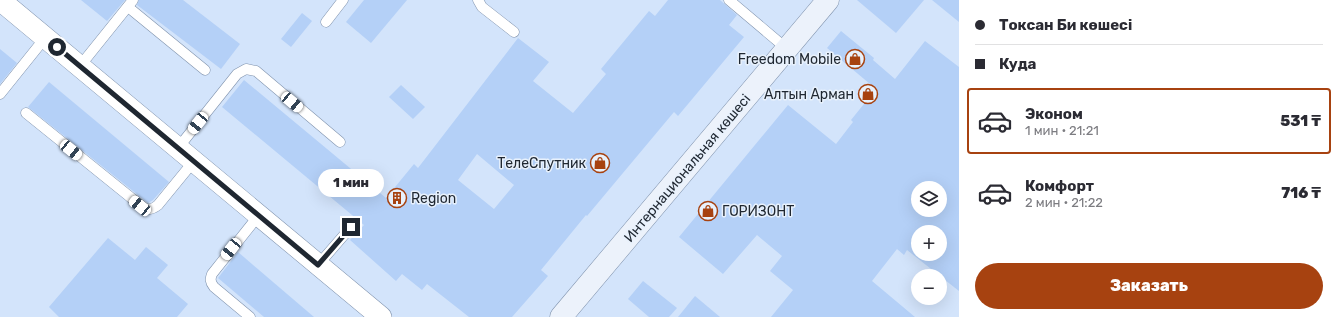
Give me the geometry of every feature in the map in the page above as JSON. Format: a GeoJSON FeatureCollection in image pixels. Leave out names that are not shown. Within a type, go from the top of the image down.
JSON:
{"type":"FeatureCollection","features":[{"type":"Feature","properties":{"kind":"main road","name":"Интернациональная көшесі"},"geometry":{"type":"LineString","coordinates":[[561,317],[828,0]]}},
{"type":"Feature","properties":{"kind":"street"},"geometry":{"type":"LineString","coordinates":[[0,0],[381,317]]}},
{"type":"Feature","properties":{"kind":"lane"},"geometry":{"type":"LineString","coordinates":[[326,22],[343,0]]}},
{"type":"Feature","properties":{"kind":"lane"},"geometry":{"type":"LineString","coordinates":[[478,0],[482,7],[514,32]]}},
{"type":"Feature","properties":{"kind":"lane"},"geometry":{"type":"LineString","coordinates":[[729,0],[787,49]]}},
{"type":"Feature","properties":{"kind":"lane"},"geometry":{"type":"LineString","coordinates":[[80,66],[130,3],[205,70]]}},
{"type":"Feature","properties":{"kind":"lane"},"geometry":{"type":"LineString","coordinates":[[0,94],[45,38]]}},
{"type":"Feature","properties":{"kind":"lane"},"geometry":{"type":"LineString","coordinates":[[178,148],[238,74],[246,69],[256,71],[340,142]]}},
{"type":"Feature","properties":{"kind":"lane"},"geometry":{"type":"LineString","coordinates":[[26,113],[145,209],[150,210],[158,205],[194,161]]}},
{"type":"Feature","properties":{"kind":"lane"},"geometry":{"type":"LineString","coordinates":[[250,317],[214,287],[210,281],[210,277],[259,215]]}},
{"type":"Feature","properties":{"kind":"lane"},"geometry":{"type":"LineString","coordinates":[[318,265],[351,227]]}},
{"type":"Feature","properties":{"kind":"building"},"geometry":{"type":"Polygon","coordinates":[[[81,0],[125,0],[107,21],[81,0]]]}},
{"type":"Feature","properties":{"kind":"building"},"geometry":{"type":"Polygon","coordinates":[[[139,0],[183,0],[240,44],[221,69],[137,5],[139,0]]]}},
{"type":"Feature","properties":{"kind":"building"},"geometry":{"type":"Polygon","coordinates":[[[364,0],[407,0],[371,43],[346,22],[364,0]]]}},
{"type":"Feature","properties":{"kind":"building"},"geometry":{"type":"Polygon","coordinates":[[[668,0],[720,0],[737,15],[729,25],[744,37],[678,116],[674,112],[587,216],[586,215],[541,270],[548,276],[512,317],[469,317],[427,284],[422,290],[402,274],[396,281],[350,240],[364,225],[222,107],[244,80],[386,198],[414,164],[418,168],[518,38],[549,62],[533,81],[573,113],[606,74],[601,69],[649,11],[655,16],[668,0]],[[477,154],[458,180],[494,209],[514,185],[477,154]]]}},
{"type":"Feature","properties":{"kind":"building"},"geometry":{"type":"Polygon","coordinates":[[[857,0],[924,0],[896,33],[857,0]]]}},
{"type":"Feature","properties":{"kind":"building"},"geometry":{"type":"Polygon","coordinates":[[[932,0],[959,0],[959,22],[932,0]]]}},
{"type":"Feature","properties":{"kind":"building"},"geometry":{"type":"Polygon","coordinates":[[[302,13],[312,21],[291,47],[281,39],[302,13]]]}},
{"type":"Feature","properties":{"kind":"building"},"geometry":{"type":"Polygon","coordinates":[[[841,31],[874,58],[873,60],[895,79],[925,41],[959,67],[959,291],[947,282],[947,269],[931,269],[921,261],[947,261],[947,225],[911,225],[911,253],[907,250],[904,255],[897,249],[872,281],[915,317],[771,317],[793,290],[770,271],[782,256],[757,235],[723,274],[679,237],[788,105],[836,144],[853,122],[851,120],[876,89],[827,48],[841,31]]]}},
{"type":"Feature","properties":{"kind":"building"},"geometry":{"type":"Polygon","coordinates":[[[0,49],[17,63],[0,84],[0,49]]]}},
{"type":"Feature","properties":{"kind":"building"},"geometry":{"type":"Polygon","coordinates":[[[49,82],[169,182],[153,200],[148,203],[28,107],[49,82]]]}},
{"type":"Feature","properties":{"kind":"building"},"geometry":{"type":"Polygon","coordinates":[[[401,85],[425,107],[413,119],[389,97],[401,85]]]}},
{"type":"Feature","properties":{"kind":"building"},"geometry":{"type":"Polygon","coordinates":[[[108,238],[135,260],[146,247],[168,265],[157,278],[188,304],[177,317],[59,317],[49,307],[108,238]]]}},
{"type":"Feature","properties":{"kind":"building"},"geometry":{"type":"Polygon","coordinates":[[[238,252],[314,317],[264,317],[218,278],[238,252]]]}},
{"type":"Feature","properties":{"kind":"building"},"geometry":{"type":"Polygon","coordinates":[[[643,281],[677,308],[669,317],[649,317],[628,299],[643,281]]]}},
{"type":"Feature","properties":{"kind":"building"},"geometry":{"type":"Polygon","coordinates":[[[695,296],[720,317],[678,317],[695,296]]]}},
{"type":"Feature","properties":{"kind":"place","name":"Freedom Mobile"},"geometry":{"type":"Point","coordinates":[855,59]}},
{"type":"Feature","properties":{"kind":"place","name":"Алтын Арман"},"geometry":{"type":"Point","coordinates":[868,94]}},
{"type":"Feature","properties":{"kind":"place","name":"ТелеСпутник"},"geometry":{"type":"Point","coordinates":[600,163]}},
{"type":"Feature","properties":{"kind":"place","name":"Region"},"geometry":{"type":"Point","coordinates":[397,198]}},
{"type":"Feature","properties":{"kind":"place","name":"ГОРИЗОНТ"},"geometry":{"type":"Point","coordinates":[708,211]}},
{"type":"Feature","properties":{"kind":"route"},"geometry":{"type":"LineString","coordinates":[[57,47],[318,265],[351,227]]}}]}
